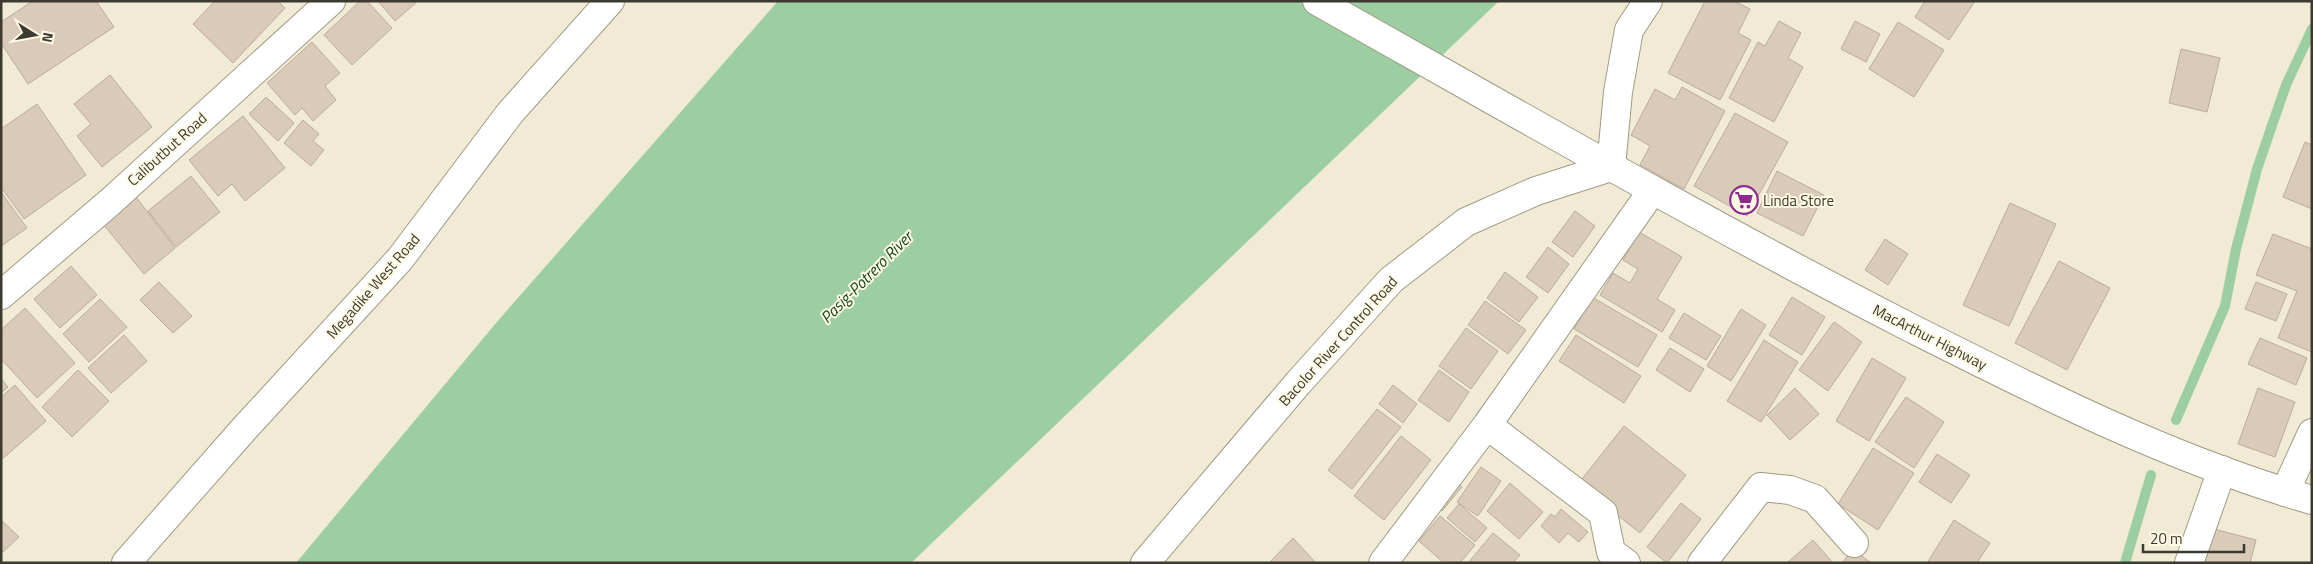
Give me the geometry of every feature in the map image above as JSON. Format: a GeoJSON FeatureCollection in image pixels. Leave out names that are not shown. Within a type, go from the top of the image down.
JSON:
{"type":"FeatureCollection","features":[{"type":"Feature","properties":{"kind":"street","name":"Calibutbut Road"},"geometry":{"type":"LineString","coordinates":[[1,295],[109,203],[331,1]]}},
{"type":"Feature","properties":{"kind":"street","name":"Megadike West Road"},"geometry":{"type":"LineString","coordinates":[[126,563],[244,428],[400,259],[510,113],[610,1]]}},
{"type":"Feature","properties":{"kind":"street","name":"MacArthur Highway"},"geometry":{"type":"LineString","coordinates":[[1317,1],[1652,190],[1840,291],[2011,378],[2125,431],[2222,470],[2312,500]]}},
{"type":"Feature","properties":{"kind":"street"},"geometry":{"type":"LineString","coordinates":[[1611,167],[1618,92],[1629,30],[1648,1]]}},
{"type":"Feature","properties":{"kind":"street","name":"Bacolor River Control Road"},"geometry":{"type":"LineString","coordinates":[[1145,563],[1299,382],[1391,280],[1466,222],[1536,191],[1611,167]]}},
{"type":"Feature","properties":{"kind":"street"},"geometry":{"type":"LineString","coordinates":[[1383,563],[1487,425],[1652,190]]}},
{"type":"Feature","properties":{"kind":"street"},"geometry":{"type":"LineString","coordinates":[[1487,425],[1603,513],[1611,552],[1626,563]]}},
{"type":"Feature","properties":{"kind":"street"},"geometry":{"type":"LineString","coordinates":[[2284,492],[2312,433]]}},
{"type":"Feature","properties":{"kind":"street"},"geometry":{"type":"LineString","coordinates":[[2189,563],[2222,470]]}},
{"type":"Feature","properties":{"kind":"street"},"geometry":{"type":"LineString","coordinates":[[1702,563],[1761,487],[1790,490],[1815,499],[1854,543]]}},
{"type":"Feature","properties":{"kind":"water","name":"Pasig-Potrero River"},"geometry":{"type":"Polygon","coordinates":[[[778,1],[1499,1],[911,563],[296,563],[496,323],[778,1]]]}},
{"type":"Feature","properties":{"kind":"building"},"geometry":{"type":"Polygon","coordinates":[[[33,1],[96,1],[114,27],[28,84],[1,43],[1,22],[33,1]]]}},
{"type":"Feature","properties":{"kind":"building"},"geometry":{"type":"Polygon","coordinates":[[[215,1],[278,1],[285,8],[233,63],[193,24],[215,1]]]}},
{"type":"Feature","properties":{"kind":"building"},"geometry":{"type":"Polygon","coordinates":[[[360,1],[367,1],[392,28],[352,65],[324,35],[360,1]]]}},
{"type":"Feature","properties":{"kind":"building"},"geometry":{"type":"Polygon","coordinates":[[[378,1],[418,1],[395,21],[378,1]]]}},
{"type":"Feature","properties":{"kind":"building"},"geometry":{"type":"Polygon","coordinates":[[[1705,1],[1734,1],[1750,9],[1738,33],[1751,40],[1720,100],[1668,73],[1705,1]]]}},
{"type":"Feature","properties":{"kind":"building"},"geometry":{"type":"Polygon","coordinates":[[[1925,1],[1975,1],[1949,40],[1915,17],[1925,1]]]}},
{"type":"Feature","properties":{"kind":"building"},"geometry":{"type":"Polygon","coordinates":[[[1779,21],[1801,33],[1788,58],[1803,67],[1774,122],[1729,98],[1758,42],[1765,46],[1779,21]]]}},
{"type":"Feature","properties":{"kind":"building"},"geometry":{"type":"Polygon","coordinates":[[[1855,21],[1880,34],[1866,62],[1841,49],[1855,21]]]}},
{"type":"Feature","properties":{"kind":"building"},"geometry":{"type":"Polygon","coordinates":[[[1898,22],[1944,50],[1914,97],[1869,69],[1898,22]]]}},
{"type":"Feature","properties":{"kind":"building"},"geometry":{"type":"Polygon","coordinates":[[[312,42],[340,73],[325,86],[336,100],[313,121],[302,108],[295,115],[267,83],[312,42]]]}},
{"type":"Feature","properties":{"kind":"building"},"geometry":{"type":"Polygon","coordinates":[[[2181,49],[2220,58],[2207,112],[2169,103],[2181,49]]]}},
{"type":"Feature","properties":{"kind":"building"},"geometry":{"type":"Polygon","coordinates":[[[110,75],[152,127],[102,167],[77,136],[91,124],[74,104],[110,75]]]}},
{"type":"Feature","properties":{"kind":"building"},"geometry":{"type":"Polygon","coordinates":[[[1682,87],[1725,111],[1684,189],[1640,165],[1650,146],[1631,135],[1655,89],[1675,100],[1682,87]]]}},
{"type":"Feature","properties":{"kind":"building"},"geometry":{"type":"Polygon","coordinates":[[[266,97],[294,123],[278,141],[249,114],[266,97]]]}},
{"type":"Feature","properties":{"kind":"building"},"geometry":{"type":"Polygon","coordinates":[[[37,104],[86,175],[24,219],[1,187],[1,129],[37,104]]]}},
{"type":"Feature","properties":{"kind":"building"},"geometry":{"type":"Polygon","coordinates":[[[1735,113],[1788,142],[1747,216],[1694,186],[1735,113]]]}},
{"type":"Feature","properties":{"kind":"building"},"geometry":{"type":"Polygon","coordinates":[[[243,116],[285,168],[245,201],[232,184],[218,196],[189,160],[243,116]]]}},
{"type":"Feature","properties":{"kind":"building"},"geometry":{"type":"Polygon","coordinates":[[[303,120],[319,134],[313,141],[324,150],[311,166],[284,143],[303,120]]]}},
{"type":"Feature","properties":{"kind":"building"},"geometry":{"type":"Polygon","coordinates":[[[2305,142],[2312,145],[2312,209],[2283,197],[2305,142]]]}},
{"type":"Feature","properties":{"kind":"building"},"geometry":{"type":"Polygon","coordinates":[[[1777,171],[1824,195],[1803,236],[1757,213],[1777,171]]]}},
{"type":"Feature","properties":{"kind":"building"},"geometry":{"type":"Polygon","coordinates":[[[191,176],[220,212],[176,247],[148,211],[191,176]]]}},
{"type":"Feature","properties":{"kind":"building"},"geometry":{"type":"Polygon","coordinates":[[[1,192],[27,228],[1,246],[1,192]]]}},
{"type":"Feature","properties":{"kind":"building"},"geometry":{"type":"Polygon","coordinates":[[[136,197],[175,248],[144,274],[103,224],[136,197]]]}},
{"type":"Feature","properties":{"kind":"building"},"geometry":{"type":"Polygon","coordinates":[[[2010,203],[2056,224],[2009,326],[1963,305],[2010,203]]]}},
{"type":"Feature","properties":{"kind":"building"},"geometry":{"type":"Polygon","coordinates":[[[1575,211],[1595,226],[1573,257],[1552,242],[1575,211]]]}},
{"type":"Feature","properties":{"kind":"building"},"geometry":{"type":"Polygon","coordinates":[[[1639,232],[1682,257],[1657,299],[1675,310],[1662,332],[1600,295],[1613,273],[1630,283],[1638,269],[1623,260],[1639,232]]]}},
{"type":"Feature","properties":{"kind":"building"},"geometry":{"type":"Polygon","coordinates":[[[2273,234],[2312,249],[2312,352],[2278,338],[2297,291],[2256,275],[2273,234]]]}},
{"type":"Feature","properties":{"kind":"building"},"geometry":{"type":"Polygon","coordinates":[[[1885,239],[1908,254],[1888,285],[1865,270],[1885,239]]]}},
{"type":"Feature","properties":{"kind":"building"},"geometry":{"type":"Polygon","coordinates":[[[1548,247],[1569,264],[1548,293],[1526,277],[1548,247]]]}},
{"type":"Feature","properties":{"kind":"building"},"geometry":{"type":"Polygon","coordinates":[[[2059,261],[2110,288],[2067,370],[2015,343],[2059,261]]]}},
{"type":"Feature","properties":{"kind":"building"},"geometry":{"type":"Polygon","coordinates":[[[71,266],[97,295],[60,328],[34,299],[71,266]]]}},
{"type":"Feature","properties":{"kind":"building"},"geometry":{"type":"Polygon","coordinates":[[[1505,272],[1538,297],[1519,322],[1487,298],[1505,272]]]}},
{"type":"Feature","properties":{"kind":"building"},"geometry":{"type":"Polygon","coordinates":[[[159,282],[192,316],[173,333],[140,300],[159,282]]]}},
{"type":"Feature","properties":{"kind":"building"},"geometry":{"type":"Polygon","coordinates":[[[2256,282],[2287,294],[2276,321],[2245,309],[2256,282]]]}},
{"type":"Feature","properties":{"kind":"building"},"geometry":{"type":"Polygon","coordinates":[[[1592,297],[1657,335],[1638,367],[1574,329],[1592,297]]]}},
{"type":"Feature","properties":{"kind":"building"},"geometry":{"type":"Polygon","coordinates":[[[1792,297],[1825,317],[1802,355],[1769,335],[1792,297]]]}},
{"type":"Feature","properties":{"kind":"building"},"geometry":{"type":"Polygon","coordinates":[[[100,299],[127,327],[89,362],[63,334],[100,299]]]}},
{"type":"Feature","properties":{"kind":"building"},"geometry":{"type":"Polygon","coordinates":[[[1485,301],[1526,330],[1508,354],[1468,325],[1485,301]]]}},
{"type":"Feature","properties":{"kind":"building"},"geometry":{"type":"Polygon","coordinates":[[[25,308],[75,363],[37,398],[1,359],[1,330],[25,308]]]}},
{"type":"Feature","properties":{"kind":"building"},"geometry":{"type":"Polygon","coordinates":[[[1741,309],[1766,325],[1731,381],[1707,366],[1741,309]]]}},
{"type":"Feature","properties":{"kind":"building"},"geometry":{"type":"Polygon","coordinates":[[[1684,313],[1721,336],[1706,360],[1669,338],[1684,313]]]}},
{"type":"Feature","properties":{"kind":"building"},"geometry":{"type":"Polygon","coordinates":[[[1834,322],[1862,342],[1828,391],[1799,370],[1834,322]]]}},
{"type":"Feature","properties":{"kind":"building"},"geometry":{"type":"Polygon","coordinates":[[[1466,328],[1498,351],[1471,389],[1439,366],[1466,328]]]}},
{"type":"Feature","properties":{"kind":"building"},"geometry":{"type":"Polygon","coordinates":[[[124,335],[147,361],[111,393],[88,368],[124,335]]]}},
{"type":"Feature","properties":{"kind":"building"},"geometry":{"type":"Polygon","coordinates":[[[1576,335],[1641,376],[1624,403],[1559,361],[1576,335]]]}},
{"type":"Feature","properties":{"kind":"building"},"geometry":{"type":"Polygon","coordinates":[[[2260,338],[2307,358],[2296,385],[2248,364],[2260,338]]]}},
{"type":"Feature","properties":{"kind":"building"},"geometry":{"type":"Polygon","coordinates":[[[1764,340],[1798,362],[1761,422],[1727,401],[1764,340]]]}},
{"type":"Feature","properties":{"kind":"building"},"geometry":{"type":"Polygon","coordinates":[[[1670,348],[1704,369],[1690,392],[1656,370],[1670,348]]]}},
{"type":"Feature","properties":{"kind":"building"},"geometry":{"type":"Polygon","coordinates":[[[1872,358],[1906,378],[1869,441],[1836,421],[1872,358]]]}},
{"type":"Feature","properties":{"kind":"building"},"geometry":{"type":"Polygon","coordinates":[[[78,370],[109,401],[72,437],[42,407],[78,370]]]}},
{"type":"Feature","properties":{"kind":"building"},"geometry":{"type":"Polygon","coordinates":[[[1439,370],[1469,392],[1449,422],[1418,400],[1439,370]]]}},
{"type":"Feature","properties":{"kind":"building"},"geometry":{"type":"Polygon","coordinates":[[[1,379],[8,387],[1,393],[1,379]]]}},
{"type":"Feature","properties":{"kind":"building"},"geometry":{"type":"Polygon","coordinates":[[[15,385],[46,421],[1,460],[1,397],[15,385]]]}},
{"type":"Feature","properties":{"kind":"building"},"geometry":{"type":"Polygon","coordinates":[[[1393,385],[1417,404],[1403,423],[1379,404],[1393,385]]]}},
{"type":"Feature","properties":{"kind":"building"},"geometry":{"type":"Polygon","coordinates":[[[1795,388],[1819,414],[1790,440],[1767,415],[1795,388]]]}},
{"type":"Feature","properties":{"kind":"building"},"geometry":{"type":"Polygon","coordinates":[[[2258,388],[2295,402],[2275,457],[2238,444],[2258,388]]]}},
{"type":"Feature","properties":{"kind":"building"},"geometry":{"type":"Polygon","coordinates":[[[1906,397],[1944,422],[1914,468],[1875,442],[1906,397]]]}},
{"type":"Feature","properties":{"kind":"building"},"geometry":{"type":"Polygon","coordinates":[[[1377,409],[1401,427],[1352,489],[1328,470],[1377,409]]]}},
{"type":"Feature","properties":{"kind":"building"},"geometry":{"type":"Polygon","coordinates":[[[1624,426],[1686,475],[1640,533],[1578,484],[1624,426]]]}},
{"type":"Feature","properties":{"kind":"building"},"geometry":{"type":"Polygon","coordinates":[[[1401,436],[1431,460],[1384,520],[1354,496],[1401,436]]]}},
{"type":"Feature","properties":{"kind":"building"},"geometry":{"type":"Polygon","coordinates":[[[1873,448],[1914,473],[1878,530],[1838,504],[1873,448]]]}},
{"type":"Feature","properties":{"kind":"building"},"geometry":{"type":"Polygon","coordinates":[[[1937,454],[1970,475],[1951,503],[1919,482],[1937,454]]]}},
{"type":"Feature","properties":{"kind":"building"},"geometry":{"type":"Polygon","coordinates":[[[1481,467],[1501,481],[1478,516],[1457,502],[1481,467]]]}},
{"type":"Feature","properties":{"kind":"building"},"geometry":{"type":"Polygon","coordinates":[[[1456,481],[1462,487],[1442,511],[1435,506],[1456,481]]]}},
{"type":"Feature","properties":{"kind":"building"},"geometry":{"type":"Polygon","coordinates":[[[1510,483],[1543,512],[1519,539],[1487,511],[1510,483]]]}},
{"type":"Feature","properties":{"kind":"building"},"geometry":{"type":"Polygon","coordinates":[[[1681,503],[1701,519],[1667,563],[1647,547],[1681,503]]]}},
{"type":"Feature","properties":{"kind":"building"},"geometry":{"type":"Polygon","coordinates":[[[1459,504],[1487,528],[1475,542],[1447,518],[1459,504]]]}},
{"type":"Feature","properties":{"kind":"building"},"geometry":{"type":"Polygon","coordinates":[[[1561,509],[1588,532],[1579,542],[1568,533],[1559,543],[1541,526],[1551,514],[1555,517],[1561,509]]]}},
{"type":"Feature","properties":{"kind":"building"},"geometry":{"type":"Polygon","coordinates":[[[1440,516],[1475,545],[1460,563],[1444,563],[1419,541],[1440,516]]]}},
{"type":"Feature","properties":{"kind":"building"},"geometry":{"type":"Polygon","coordinates":[[[1,520],[19,537],[3,552],[1,550],[1,520]]]}},
{"type":"Feature","properties":{"kind":"building"},"geometry":{"type":"Polygon","coordinates":[[[1954,520],[1990,543],[1977,563],[1927,563],[1954,520]]]}},
{"type":"Feature","properties":{"kind":"building"},"geometry":{"type":"Polygon","coordinates":[[[2210,528],[2256,540],[2250,563],[2200,563],[2210,528]]]}},
{"type":"Feature","properties":{"kind":"building"},"geometry":{"type":"Polygon","coordinates":[[[1493,533],[1520,555],[1513,563],[1468,563],[1493,533]]]}},
{"type":"Feature","properties":{"kind":"building"},"geometry":{"type":"Polygon","coordinates":[[[1293,538],[1316,563],[1269,563],[1293,538]]]}},
{"type":"Feature","properties":{"kind":"building"},"geometry":{"type":"Polygon","coordinates":[[[1813,540],[1833,563],[1787,563],[1813,540]]]}},
{"type":"Feature","properties":{"kind":"building"},"geometry":{"type":"Polygon","coordinates":[[[1853,549],[1871,563],[1842,563],[1853,549]]]}},
{"type":"Feature","properties":{"kind":"waterway"},"geometry":{"type":"LineString","coordinates":[[2176,420],[2225,306],[2236,249],[2257,169],[2286,85],[2312,29]]}},
{"type":"Feature","properties":{"kind":"waterway"},"geometry":{"type":"LineString","coordinates":[[2125,563],[2151,475]]}},
{"type":"Feature","properties":{"kind":"place","name":"Linda Store"},"geometry":{"type":"Point","coordinates":[1744,200]}}]}
